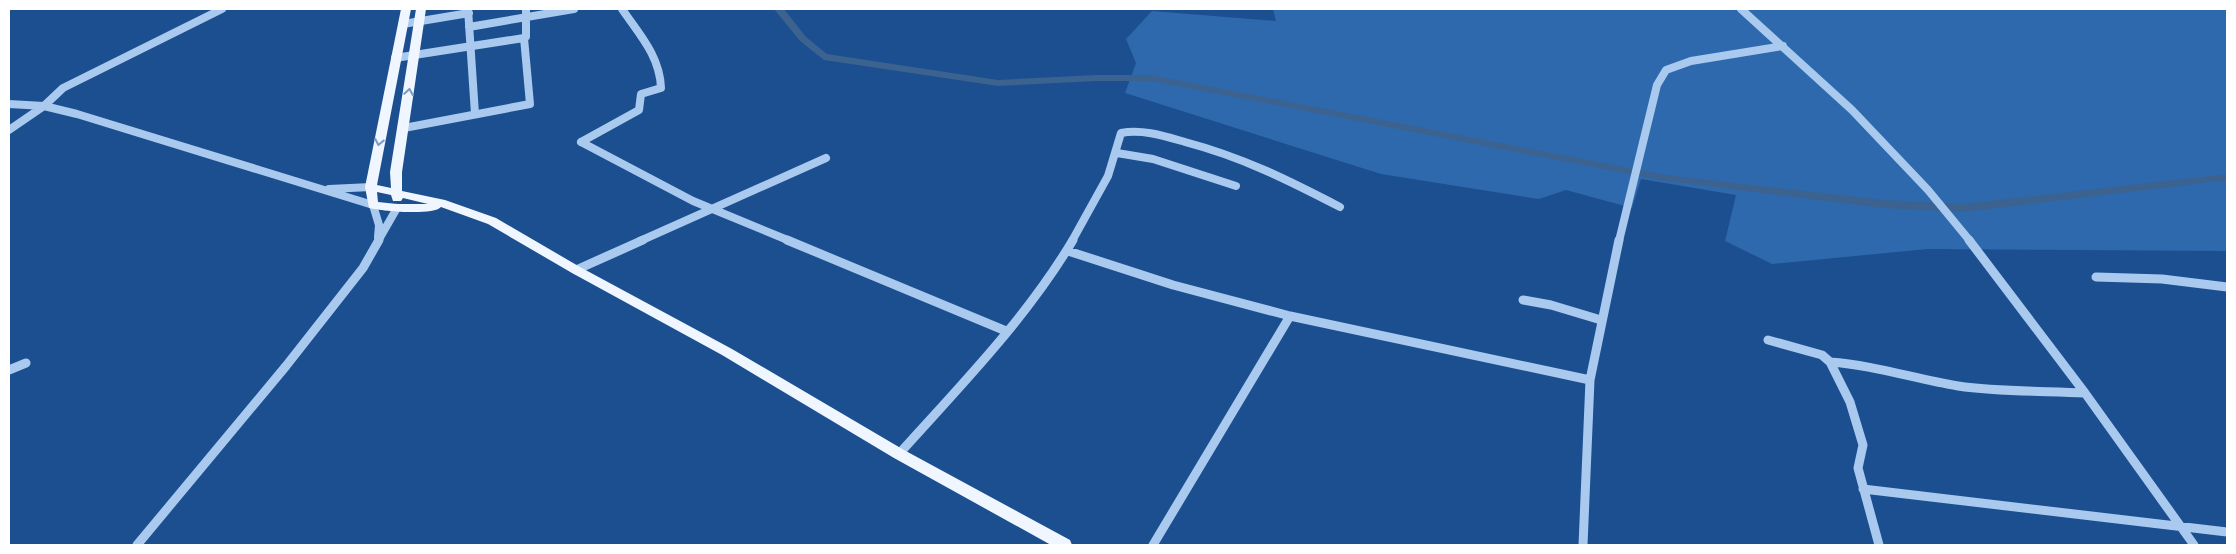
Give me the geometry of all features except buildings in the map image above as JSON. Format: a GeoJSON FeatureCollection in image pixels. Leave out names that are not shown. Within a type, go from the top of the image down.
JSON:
{"type":"FeatureCollection","features":[{"type":"Feature","properties":{"kind":"main road"},"geometry":{"type":"LineString","coordinates":[[406,9],[371,187],[372,205],[397,208],[430,207],[460,209]]}},
{"type":"Feature","properties":{"kind":"main road"},"geometry":{"type":"LineString","coordinates":[[397,208],[396,172],[421,9]]}},
{"type":"Feature","properties":{"kind":"main road"},"geometry":{"type":"LineString","coordinates":[[371,187],[460,209],[492,221],[576,270],[727,352],[899,454],[1064,545]]}},
{"type":"Feature","properties":{"kind":"street"},"geometry":{"type":"LineString","coordinates":[[9,130],[44,106],[63,88],[222,9]]}},
{"type":"Feature","properties":{"kind":"street"},"geometry":{"type":"LineString","coordinates":[[404,128],[530,104],[524,38],[526,37],[526,9]]}},
{"type":"Feature","properties":{"kind":"street"},"geometry":{"type":"LineString","coordinates":[[469,27],[574,9]]}},
{"type":"Feature","properties":{"kind":"street"},"geometry":{"type":"LineString","coordinates":[[622,9],[652,52],[662,78],[661,88],[641,94],[639,110],[581,142],[711,208],[1006,332]]}},
{"type":"Feature","properties":{"kind":"street"},"geometry":{"type":"LineString","coordinates":[[1741,9],[1852,110],[1928,190],[1972,244],[2085,393],[2194,545]]}},
{"type":"Feature","properties":{"kind":"street"},"geometry":{"type":"LineString","coordinates":[[403,24],[468,11],[475,114]]}},
{"type":"Feature","properties":{"kind":"street"},"geometry":{"type":"LineString","coordinates":[[395,58],[524,38]]}},
{"type":"Feature","properties":{"kind":"street"},"geometry":{"type":"LineString","coordinates":[[1583,545],[1590,380],[1628,198],[1657,85],[1666,70],[1691,61],[1783,46]]}},
{"type":"Feature","properties":{"kind":"street"},"geometry":{"type":"LineString","coordinates":[[9,104],[44,106],[77,114],[372,205],[379,225],[378,240]]}},
{"type":"Feature","properties":{"kind":"street"},"geometry":{"type":"LineString","coordinates":[[899,454],[1024,311],[1068,250],[1103,187],[1117,153],[1121,133],[1133,131],[1157,134],[1224,152],[1269,170],[1340,207]]}},
{"type":"Feature","properties":{"kind":"street"},"geometry":{"type":"LineString","coordinates":[[1117,153],[1153,159],[1236,186]]}},
{"type":"Feature","properties":{"kind":"street"},"geometry":{"type":"LineString","coordinates":[[576,270],[826,158]]}},
{"type":"Feature","properties":{"kind":"street"},"geometry":{"type":"LineString","coordinates":[[318,188],[371,187]]}},
{"type":"Feature","properties":{"kind":"street"},"geometry":{"type":"LineString","coordinates":[[137,545],[286,366],[363,268],[397,208]]}},
{"type":"Feature","properties":{"kind":"street"},"geometry":{"type":"LineString","coordinates":[[1068,250],[1173,285],[1290,316],[1590,380]]}},
{"type":"Feature","properties":{"kind":"street"},"geometry":{"type":"LineString","coordinates":[[2096,277],[2139,277],[2190,281],[2227,288]]}},
{"type":"Feature","properties":{"kind":"street"},"geometry":{"type":"LineString","coordinates":[[1523,300],[1551,305],[1601,320]]}},
{"type":"Feature","properties":{"kind":"street"},"geometry":{"type":"LineString","coordinates":[[1153,545],[1290,316]]}},
{"type":"Feature","properties":{"kind":"street"},"geometry":{"type":"LineString","coordinates":[[1768,340],[1822,355],[1830,362],[1850,402],[1863,445],[1858,468],[1878,545]]}},
{"type":"Feature","properties":{"kind":"street"},"geometry":{"type":"LineString","coordinates":[[1830,362],[1859,364],[1924,380],[1961,386],[2085,393]]}},
{"type":"Feature","properties":{"kind":"street"},"geometry":{"type":"LineString","coordinates":[[9,370],[26,363]]}},
{"type":"Feature","properties":{"kind":"street"},"geometry":{"type":"LineString","coordinates":[[1863,488],[2227,532]]}},
{"type":"Feature","properties":{"kind":"shaded area"},"geometry":{"type":"Polygon","coordinates":[[[1273,9],[2227,9],[2227,251],[1928,249],[1772,264],[1725,241],[1736,195],[1641,179],[1632,208],[1566,190],[1539,199],[1381,174],[1125,93],[1136,63],[1126,39],[1152,11],[1276,21],[1273,9]]]}},
{"type":"Feature","properties":{"kind":"waterway"},"geometry":{"type":"LineString","coordinates":[[779,9],[803,39],[824,57],[998,83],[1096,78],[1152,78],[1665,178],[1883,204],[1963,208],[2227,177]]}}]}
